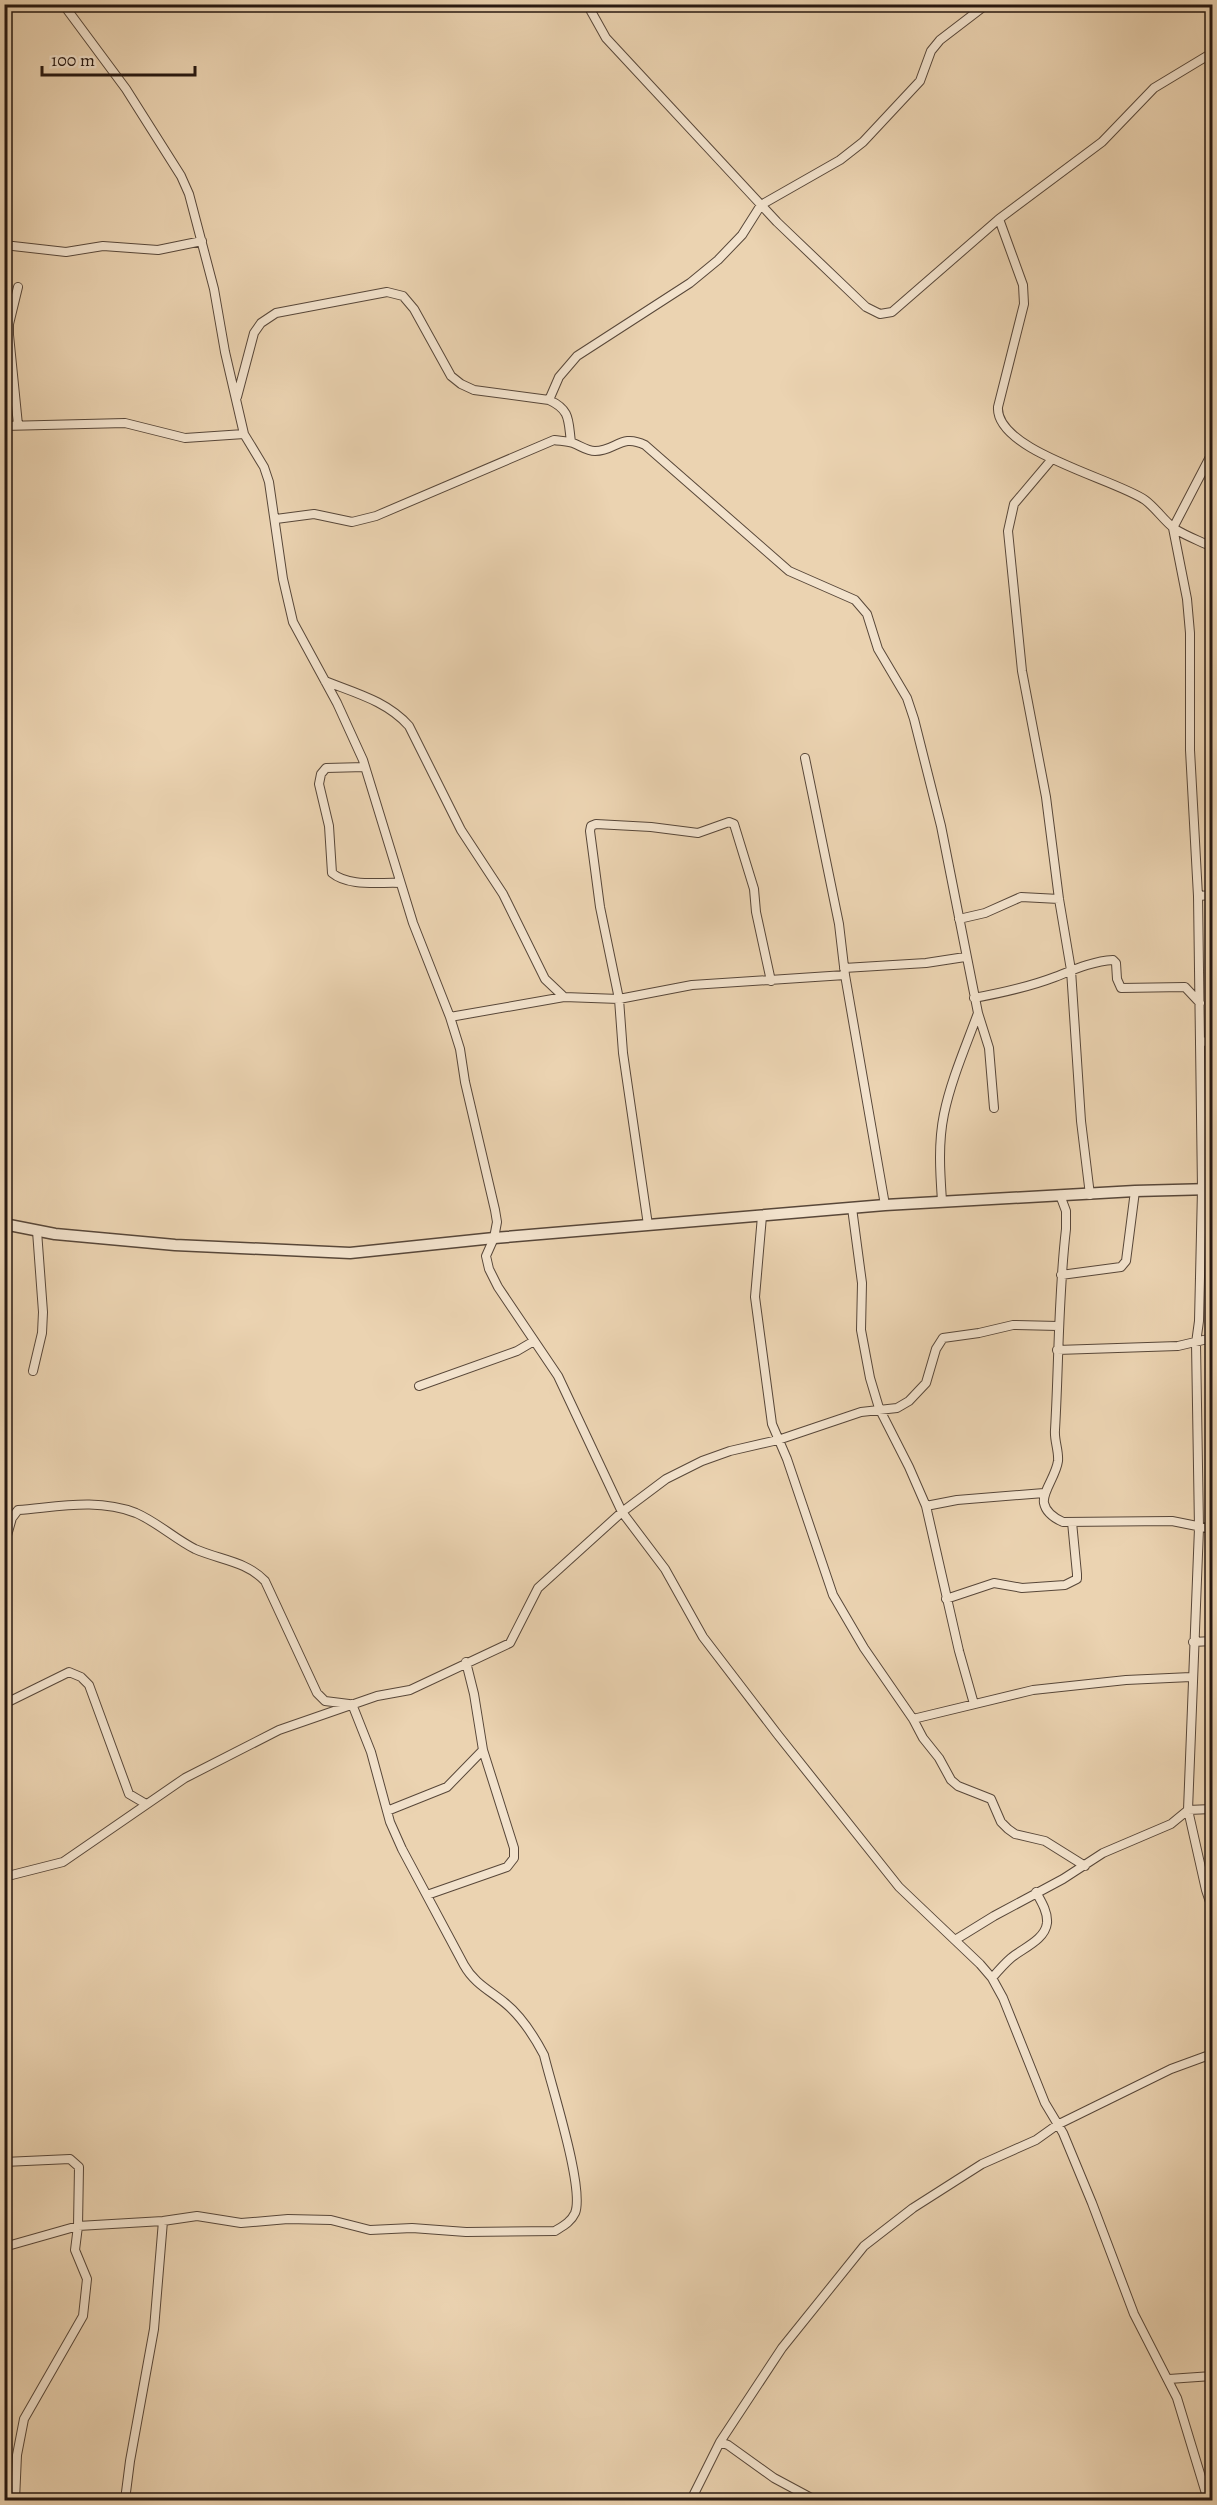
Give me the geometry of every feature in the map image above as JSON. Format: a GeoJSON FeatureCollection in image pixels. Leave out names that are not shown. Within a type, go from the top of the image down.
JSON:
{"type":"FeatureCollection","features":[{"type":"Feature","properties":{"kind":"street"},"geometry":{"type":"LineString","coordinates":[[63,4],[126,89],[171,157],[189,194],[214,289],[225,352],[244,434],[264,467],[270,482],[287,602],[299,636],[337,703],[365,767],[416,932],[450,1017],[460,1049],[465,1082],[497,1222],[494,1238],[486,1256],[489,1269],[569,1396],[622,1512],[665,1569],[707,1643],[899,1887],[992,1978],[1010,2014],[1045,2103],[1092,2203],[1134,2314],[1169,2379],[1208,2500]]}},
{"type":"Feature","properties":{"kind":"street"},"geometry":{"type":"LineString","coordinates":[[587,4],[606,38],[762,205],[866,307],[880,314],[892,312],[999,219],[1102,142],[1155,88],[1212,53]]}},
{"type":"Feature","properties":{"kind":"street"},"geometry":{"type":"LineString","coordinates":[[549,399],[560,377],[577,356],[690,283],[718,260],[742,235],[762,205],[840,160],[863,142],[920,81],[931,51],[940,40],[987,4]]}},
{"type":"Feature","properties":{"kind":"street"},"geometry":{"type":"LineString","coordinates":[[999,219],[1023,285],[1024,304],[997,417],[1002,425],[1034,451],[1144,499],[1173,528],[1212,547]]}},
{"type":"Feature","properties":{"kind":"street"},"geometry":{"type":"LineString","coordinates":[[4,244],[66,252],[103,246],[158,250],[202,241]]}},
{"type":"Feature","properties":{"kind":"street"},"geometry":{"type":"LineString","coordinates":[[18,287],[9,324],[9,335],[18,425]]}},
{"type":"Feature","properties":{"kind":"street"},"geometry":{"type":"LineString","coordinates":[[237,397],[254,333],[261,323],[276,313],[387,291],[403,296],[414,309],[451,376],[474,390],[549,399],[559,404],[567,412],[571,442]]}},
{"type":"Feature","properties":{"kind":"street"},"geometry":{"type":"LineString","coordinates":[[4,426],[125,423],[174,437],[244,434]]}},
{"type":"Feature","properties":{"kind":"street"},"geometry":{"type":"LineString","coordinates":[[276,519],[314,514],[352,522],[376,516],[554,440],[571,442],[587,450],[597,451],[626,440],[634,440],[645,445],[789,571],[843,594],[861,606],[867,614],[878,649],[907,698],[914,719],[941,826],[974,998],[989,1048],[994,1108]]}},
{"type":"Feature","properties":{"kind":"street"},"geometry":{"type":"LineString","coordinates":[[1212,453],[1173,528],[1187,599],[1190,633],[1190,750],[1198,896],[1200,1041],[1207,1189],[1196,1343],[1199,1528],[1191,1677],[1188,1810],[1212,1908]]}},
{"type":"Feature","properties":{"kind":"street"},"geometry":{"type":"LineString","coordinates":[[1052,459],[1014,504],[1008,531],[1022,671],[1046,797],[1073,985],[1081,1121],[1090,1195]]}},
{"type":"Feature","properties":{"kind":"street"},"geometry":{"type":"LineString","coordinates":[[324,681],[388,707],[409,726],[461,830],[503,894],[540,970],[564,997]]}},
{"type":"Feature","properties":{"kind":"street"},"geometry":{"type":"LineString","coordinates":[[337,703],[347,690]]}},
{"type":"Feature","properties":{"kind":"street"},"geometry":{"type":"LineString","coordinates":[[805,758],[839,924],[844,971],[885,1205]]}},
{"type":"Feature","properties":{"kind":"street"},"geometry":{"type":"LineString","coordinates":[[365,767],[326,768],[321,774],[319,784],[328,826],[332,873],[349,881],[400,883]]}},
{"type":"Feature","properties":{"kind":"street"},"geometry":{"type":"LineString","coordinates":[[648,1225],[628,1090],[618,999],[602,918],[591,826],[596,824],[651,827],[698,833],[729,822],[734,824],[754,889],[756,912],[771,981]]}},
{"type":"Feature","properties":{"kind":"street"},"geometry":{"type":"LineString","coordinates":[[1198,896],[1212,895]]}},
{"type":"Feature","properties":{"kind":"street"},"geometry":{"type":"LineString","coordinates":[[959,919],[985,914],[1021,897],[1059,899]]}},
{"type":"Feature","properties":{"kind":"street"},"geometry":{"type":"LineString","coordinates":[[450,1017],[564,997],[618,999],[692,985],[771,981],[965,957]]}},
{"type":"Feature","properties":{"kind":"street"},"geometry":{"type":"LineString","coordinates":[[974,998],[1054,978],[1071,970],[1113,960],[1116,963],[1117,979],[1121,988],[1185,987],[1200,1003]]}},
{"type":"Feature","properties":{"kind":"street"},"geometry":{"type":"LineString","coordinates":[[1054,978],[1073,985]]}},
{"type":"Feature","properties":{"kind":"street"},"geometry":{"type":"LineString","coordinates":[[942,1201],[940,1168],[944,1116],[950,1091],[978,1013]]}},
{"type":"Feature","properties":{"kind":"street"},"geometry":{"type":"LineString","coordinates":[[1200,1041],[1212,1042]]}},
{"type":"Feature","properties":{"kind":"street"},"geometry":{"type":"LineString","coordinates":[[4,1224],[37,1231],[175,1245],[350,1253],[494,1238],[885,1205],[1207,1189]]}},
{"type":"Feature","properties":{"kind":"street"},"geometry":{"type":"LineString","coordinates":[[1061,1275],[1121,1267],[1126,1261],[1135,1191]]}},
{"type":"Feature","properties":{"kind":"street"},"geometry":{"type":"LineString","coordinates":[[1060,1195],[1065,1211],[1066,1229],[1056,1350],[1054,1438],[1058,1460],[1053,1480],[1044,1493],[1044,1505],[1048,1513],[1063,1522],[1172,1521],[1212,1529]]}},
{"type":"Feature","properties":{"kind":"street"},"geometry":{"type":"LineString","coordinates":[[852,1208],[862,1283],[861,1330],[866,1360],[879,1408],[926,1506],[946,1599],[974,1704]]}},
{"type":"Feature","properties":{"kind":"street"},"geometry":{"type":"LineString","coordinates":[[762,1216],[755,1297],[772,1424],[787,1459],[833,1595],[864,1648],[913,1719],[951,1780],[958,1786],[991,1799],[1001,1822],[1008,1829],[1045,1841],[1085,1866]]}},
{"type":"Feature","properties":{"kind":"street"},"geometry":{"type":"LineString","coordinates":[[33,1371],[42,1333],[43,1312],[37,1231]]}},
{"type":"Feature","properties":{"kind":"street"},"geometry":{"type":"LineString","coordinates":[[4,1878],[63,1862],[185,1778],[279,1730],[377,1696],[410,1690],[465,1662],[504,1647],[510,1642],[538,1588],[622,1512],[681,1470],[730,1451],[778,1440],[850,1415],[879,1408],[897,1408],[917,1395],[926,1383],[936,1349],[944,1338],[1013,1325],[1058,1326]]}},
{"type":"Feature","properties":{"kind":"street"},"geometry":{"type":"LineString","coordinates":[[1056,1350],[1178,1347],[1212,1338]]}},
{"type":"Feature","properties":{"kind":"street"},"geometry":{"type":"LineString","coordinates":[[419,1386],[517,1351],[534,1341]]}},
{"type":"Feature","properties":{"kind":"street"},"geometry":{"type":"LineString","coordinates":[[926,1506],[957,1500],[1044,1493]]}},
{"type":"Feature","properties":{"kind":"street"},"geometry":{"type":"LineString","coordinates":[[4,1545],[12,1518],[18,1510],[94,1503],[138,1514],[195,1549],[248,1566],[257,1573],[265,1581],[316,1693],[326,1701],[352,1704]]}},
{"type":"Feature","properties":{"kind":"street"},"geometry":{"type":"LineString","coordinates":[[946,1599],[994,1583],[1022,1588],[1065,1585],[1073,1582],[1077,1579],[1077,1574],[1072,1522]]}},
{"type":"Feature","properties":{"kind":"street"},"geometry":{"type":"LineString","coordinates":[[1193,1642],[1212,1641]]}},
{"type":"Feature","properties":{"kind":"street"},"geometry":{"type":"LineString","coordinates":[[427,1895],[507,1868],[514,1858],[514,1848],[483,1750],[474,1694],[465,1662]]}},
{"type":"Feature","properties":{"kind":"street"},"geometry":{"type":"LineString","coordinates":[[4,1704],[69,1672],[81,1677],[88,1685],[124,1784],[133,1798],[146,1804]]}},
{"type":"Feature","properties":{"kind":"street"},"geometry":{"type":"LineString","coordinates":[[913,1719],[1033,1689],[1126,1680],[1191,1677]]}},
{"type":"Feature","properties":{"kind":"street"},"geometry":{"type":"LineString","coordinates":[[4,2247],[78,2226],[163,2221],[197,2216],[241,2223],[288,2219],[331,2220],[370,2230],[412,2228],[466,2232],[555,2231],[566,2224],[576,2212],[576,2181],[544,2055],[535,2037],[507,2004],[472,1978],[402,1849],[387,1811],[371,1752],[352,1704]]}},
{"type":"Feature","properties":{"kind":"street"},"geometry":{"type":"LineString","coordinates":[[387,1811],[447,1787],[483,1750]]}},
{"type":"Feature","properties":{"kind":"street"},"geometry":{"type":"LineString","coordinates":[[955,1940],[1123,1843],[1171,1824],[1188,1810],[1212,1809]]}},
{"type":"Feature","properties":{"kind":"street"},"geometry":{"type":"LineString","coordinates":[[992,1978],[1010,1959],[1038,1939],[1045,1931],[1047,1922],[1045,1910],[1036,1892]]}},
{"type":"Feature","properties":{"kind":"street"},"geometry":{"type":"LineString","coordinates":[[692,2500],[720,2442],[782,2348],[864,2246],[913,2208],[982,2164],[1036,2140],[1057,2125],[1171,2069],[1212,2054]]}},
{"type":"Feature","properties":{"kind":"street"},"geometry":{"type":"LineString","coordinates":[[4,2162],[70,2159],[76,2162],[79,2167],[78,2226],[75,2250],[87,2278],[83,2316],[24,2419],[16,2463],[15,2500]]}},
{"type":"Feature","properties":{"kind":"street"},"geometry":{"type":"LineString","coordinates":[[125,2500],[154,2329],[163,2221]]}},
{"type":"Feature","properties":{"kind":"street"},"geometry":{"type":"LineString","coordinates":[[1169,2379],[1212,2376]]}},
{"type":"Feature","properties":{"kind":"street"},"geometry":{"type":"LineString","coordinates":[[720,2442],[728,2445],[774,2478],[815,2500]]}}]}
